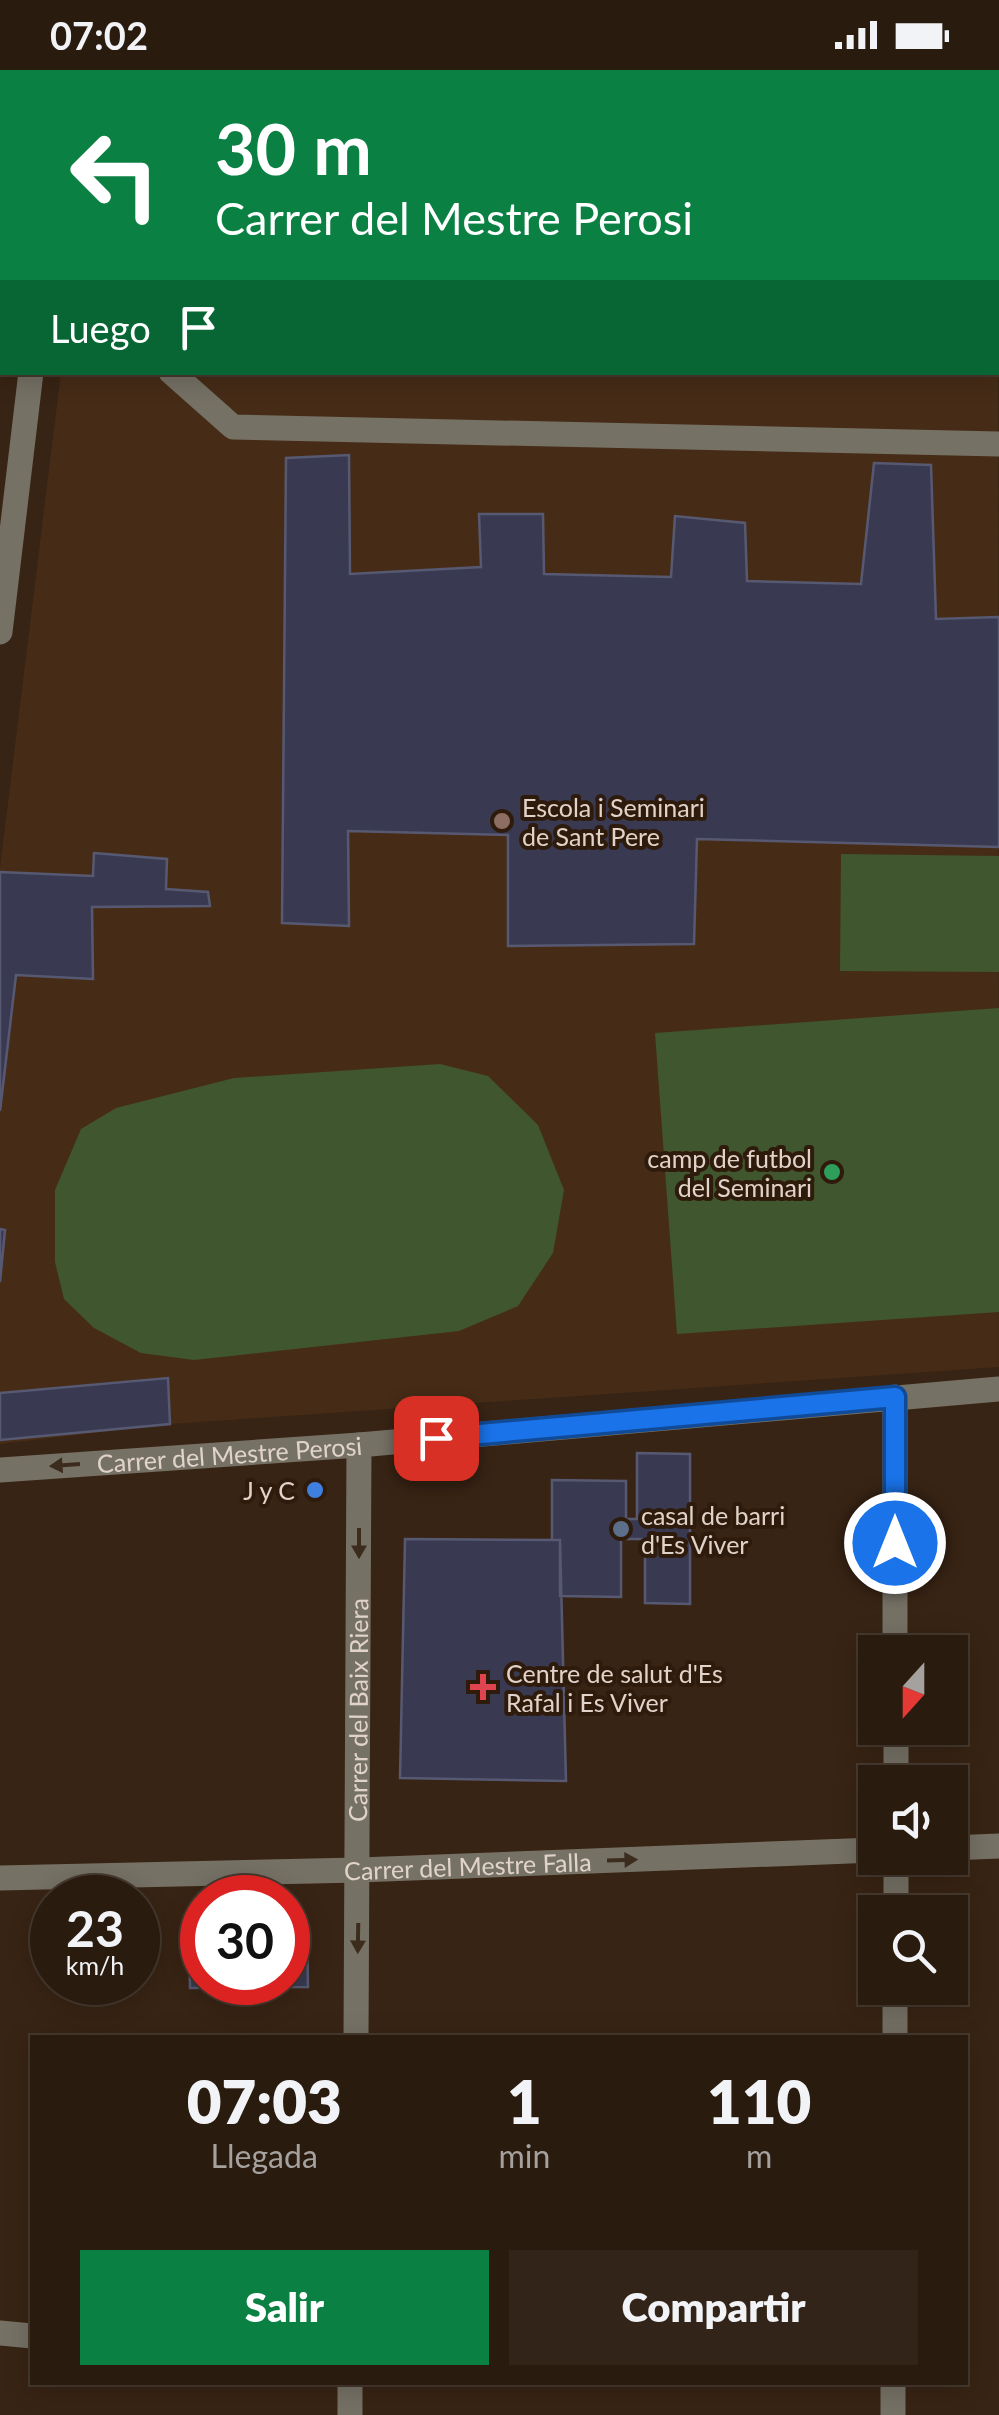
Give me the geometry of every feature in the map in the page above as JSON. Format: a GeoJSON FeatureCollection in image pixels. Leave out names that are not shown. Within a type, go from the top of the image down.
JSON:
{"type":"FeatureCollection","features":[{"type":"Feature","properties":{"kind":"street"},"geometry":{"type":"LineString","coordinates":[[0,632],[12,438],[30,375]]}},
{"type":"Feature","properties":{"kind":"street"},"geometry":{"type":"LineString","coordinates":[[174,375],[233,427],[999,444]]}},
{"type":"Feature","properties":{"kind":"street","name":"Carrer del Mestre Perosi"},"geometry":{"type":"LineString","coordinates":[[0,1470],[360,1445],[999,1389]]}},
{"type":"Feature","properties":{"kind":"street"},"geometry":{"type":"LineString","coordinates":[[895,1397],[896,1635]]}},
{"type":"Feature","properties":{"kind":"street","name":"Carrer del Baix Riera"},"geometry":{"type":"LineString","coordinates":[[356,2035],[360,1445]]}},
{"type":"Feature","properties":{"kind":"street"},"geometry":{"type":"LineString","coordinates":[[968,1847],[999,1846]]}},
{"type":"Feature","properties":{"kind":"street","name":"Carrer del Mestre Falla"},"geometry":{"type":"LineString","coordinates":[[0,1878],[360,1870],[858,1851]]}},
{"type":"Feature","properties":{"kind":"street"},"geometry":{"type":"LineString","coordinates":[[895,2005],[895,2035]]}},
{"type":"Feature","properties":{"kind":"street"},"geometry":{"type":"LineString","coordinates":[[0,2333],[30,2336]]}},
{"type":"Feature","properties":{"kind":"street"},"geometry":{"type":"LineString","coordinates":[[350,2385],[350,2415]]}},
{"type":"Feature","properties":{"kind":"street"},"geometry":{"type":"LineString","coordinates":[[893,2385],[893,2415]]}},
{"type":"Feature","properties":{"kind":"shaded area","name":"Escola i Seminari de Sant Pere"},"geometry":{"type":"Polygon","coordinates":[[[61,375],[998,375],[999,1367],[170,1424],[0,1444],[0,868],[61,375]]]}},
{"type":"Feature","properties":{"kind":"green space"},"geometry":{"type":"Polygon","coordinates":[[[841,854],[999,856],[999,972],[840,971],[841,854]]]}},
{"type":"Feature","properties":{"kind":"green space","name":"camp de futbol del Seminari"},"geometry":{"type":"Polygon","coordinates":[[[999,1008],[999,1312],[677,1334],[655,1033],[999,1008]]]}},
{"type":"Feature","properties":{"kind":"green space"},"geometry":{"type":"Polygon","coordinates":[[[440,1064],[488,1076],[538,1125],[564,1190],[553,1253],[518,1306],[459,1331],[194,1360],[141,1353],[94,1328],[64,1299],[55,1262],[55,1190],[81,1129],[116,1108],[234,1078],[440,1064]]]}},
{"type":"Feature","properties":{"kind":"building"},"geometry":{"type":"Polygon","coordinates":[[[349,455],[350,574],[481,567],[479,514],[543,514],[544,574],[671,577],[675,516],[745,523],[747,581],[861,584],[874,463],[931,465],[936,619],[999,617],[999,847],[697,839],[694,944],[508,946],[508,835],[348,831],[349,926],[282,923],[286,458],[349,455]]]}},
{"type":"Feature","properties":{"kind":"building"},"geometry":{"type":"Polygon","coordinates":[[[94,853],[167,859],[166,889],[208,892],[210,906],[92,907],[93,979],[16,975],[0,1111],[0,872],[93,876],[94,853]]]}},
{"type":"Feature","properties":{"kind":"building"},"geometry":{"type":"Polygon","coordinates":[[[0,1229],[5,1230],[0,1282],[0,1229]]]}},
{"type":"Feature","properties":{"kind":"building"},"geometry":{"type":"Polygon","coordinates":[[[168,1378],[170,1424],[0,1440],[0,1393],[168,1378]]]}},
{"type":"Feature","properties":{"kind":"building","name":"casal de barri d'Es Viver"},"geometry":{"type":"Polygon","coordinates":[[[637,1453],[690,1454],[690,1604],[645,1603],[645,1539],[621,1539],[621,1597],[560,1596],[560,1540],[552,1540],[552,1480],[626,1481],[626,1519],[637,1519],[637,1453]]]}},
{"type":"Feature","properties":{"kind":"building","name":"Centre de salut d'Es Rafal i Es Viver"},"geometry":{"type":"Polygon","coordinates":[[[405,1539],[560,1540],[566,1781],[400,1778],[405,1539]]]}},
{"type":"Feature","properties":{"kind":"place","name":"Escola i Seminari de Sant Pere"},"geometry":{"type":"Point","coordinates":[502,821]}},
{"type":"Feature","properties":{"kind":"place","name":"camp de futbol del Seminari"},"geometry":{"type":"Point","coordinates":[832,1172]}},
{"type":"Feature","properties":{"kind":"place","name":"J y C"},"geometry":{"type":"Point","coordinates":[315,1490]}},
{"type":"Feature","properties":{"kind":"place","name":"casal de barri d'Es Viver"},"geometry":{"type":"Point","coordinates":[621,1529]}},
{"type":"Feature","properties":{"kind":"place","name":"Centre de salut d'Es Rafal i Es Viver"},"geometry":{"type":"Point","coordinates":[483,1687]}},
{"type":"Feature","properties":{"kind":"route"},"geometry":{"type":"LineString","coordinates":[[436,1438],[895,1397],[895,1543]]}}]}
